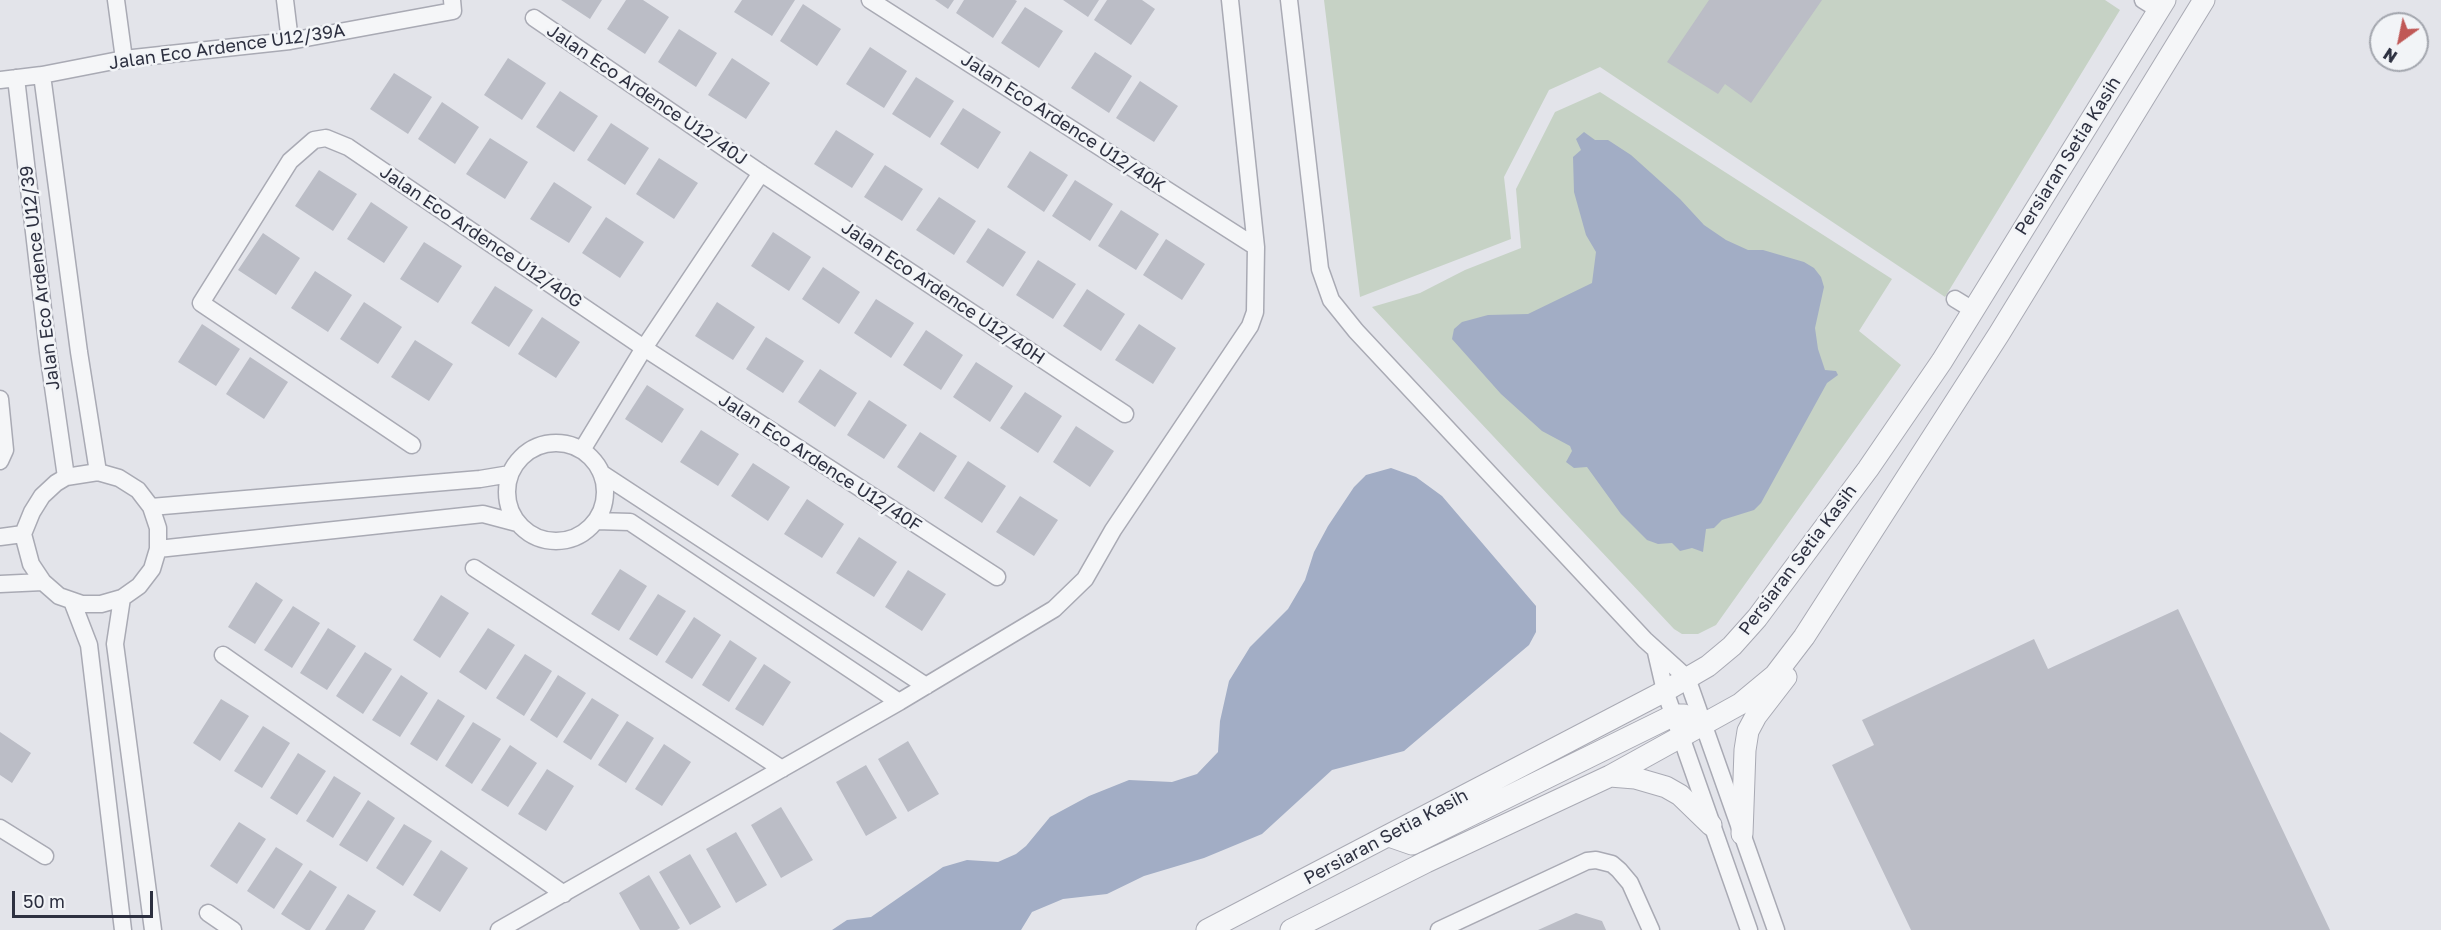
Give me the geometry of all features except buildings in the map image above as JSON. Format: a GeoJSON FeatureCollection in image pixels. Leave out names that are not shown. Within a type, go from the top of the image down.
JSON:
{"type":"FeatureCollection","features":[{"type":"Feature","properties":{"kind":"street"},"geometry":{"type":"LineString","coordinates":[[116,0],[124,59]]}},
{"type":"Feature","properties":{"kind":"street"},"geometry":{"type":"LineString","coordinates":[[285,0],[291,41]]}},
{"type":"Feature","properties":{"kind":"street","name":"Jalan Eco Ardence U12/40K"},"geometry":{"type":"LineString","coordinates":[[870,0],[1256,247]]}},
{"type":"Feature","properties":{"kind":"street"},"geometry":{"type":"LineString","coordinates":[[499,930],[926,686],[1054,609],[1085,579],[1113,530],[1250,326],[1255,312],[1256,247],[1230,5],[1215,0]]}},
{"type":"Feature","properties":{"kind":"street"},"geometry":{"type":"LineString","coordinates":[[1289,0],[1320,269],[1331,300],[1384,361],[1656,652],[1687,678],[1776,930]]}},
{"type":"Feature","properties":{"kind":"street","name":"Persiaran Setia Kasih"},"geometry":{"type":"LineString","coordinates":[[1291,930],[1426,861],[1610,776],[1740,705],[1775,675],[1789,658],[1994,342],[2204,0]]}},
{"type":"Feature","properties":{"kind":"street","name":"Persiaran Setia Kasih"},"geometry":{"type":"LineString","coordinates":[[1207,930],[1665,691],[1708,666],[1732,646],[1756,618],[1868,469],[1942,361],[1964,305],[2156,3]]}},
{"type":"Feature","properties":{"kind":"street","name":"Jalan Eco Ardence U12/39A"},"geometry":{"type":"LineString","coordinates":[[8,79],[42,75],[124,59],[291,41],[453,6]]}},
{"type":"Feature","properties":{"kind":"street","name":"Jalan Eco Ardence U12/40J"},"geometry":{"type":"LineString","coordinates":[[534,18],[761,172]]}},
{"type":"Feature","properties":{"kind":"street","name":"Jalan Eco Ardence U12/39"},"geometry":{"type":"LineString","coordinates":[[42,75],[79,352],[98,472]]}},
{"type":"Feature","properties":{"kind":"street","name":"Jalan Eco Ardence U12/39"},"geometry":{"type":"LineString","coordinates":[[8,79],[66,477]]}},
{"type":"Feature","properties":{"kind":"street","name":"Jalan Eco Ardence U12/40G"},"geometry":{"type":"LineString","coordinates":[[412,445],[201,303],[290,161],[314,140],[326,138],[348,147],[644,348]]}},
{"type":"Feature","properties":{"kind":"street"},"geometry":{"type":"LineString","coordinates":[[582,450],[644,348],[761,172]]}},
{"type":"Feature","properties":{"kind":"street","name":"Jalan Eco Ardence U12/40H"},"geometry":{"type":"LineString","coordinates":[[761,172],[1125,414]]}},
{"type":"Feature","properties":{"kind":"street","name":"Jalan Eco Ardence U12/40F"},"geometry":{"type":"LineString","coordinates":[[644,348],[997,577]]}},
{"type":"Feature","properties":{"kind":"street"},"geometry":{"type":"LineString","coordinates":[[0,399],[3,455]]}},
{"type":"Feature","properties":{"kind":"street"},"geometry":{"type":"LineString","coordinates":[[548,443],[561,443],[582,450],[594,461],[601,472],[605,498],[596,521],[575,538],[563,541],[537,538],[526,532],[517,523],[507,499],[506,486],[516,462],[536,447],[548,443]]}},
{"type":"Feature","properties":{"kind":"street"},"geometry":{"type":"LineString","coordinates":[[98,472],[119,478],[138,490],[151,507],[158,528],[158,549],[152,569],[139,586],[122,598],[101,604],[72,601],[60,596],[43,582],[31,564],[23,534],[42,495],[66,477],[98,472]]}},
{"type":"Feature","properties":{"kind":"street"},"geometry":{"type":"LineString","coordinates":[[601,472],[926,686]]}},
{"type":"Feature","properties":{"kind":"street"},"geometry":{"type":"LineString","coordinates":[[151,507],[480,479],[510,474]]}},
{"type":"Feature","properties":{"kind":"street"},"geometry":{"type":"LineString","coordinates":[[158,549],[483,514],[517,523]]}},
{"type":"Feature","properties":{"kind":"street"},"geometry":{"type":"LineString","coordinates":[[596,521],[630,522],[899,702]]}},
{"type":"Feature","properties":{"kind":"street"},"geometry":{"type":"LineString","coordinates":[[0,537],[23,534]]}},
{"type":"Feature","properties":{"kind":"street"},"geometry":{"type":"LineString","coordinates":[[474,568],[782,769]]}},
{"type":"Feature","properties":{"kind":"street"},"geometry":{"type":"LineString","coordinates":[[0,584],[43,582]]}},
{"type":"Feature","properties":{"kind":"street"},"geometry":{"type":"LineString","coordinates":[[122,598],[116,644],[153,930]]}},
{"type":"Feature","properties":{"kind":"street"},"geometry":{"type":"LineString","coordinates":[[72,601],[89,645],[123,930]]}},
{"type":"Feature","properties":{"kind":"street"},"geometry":{"type":"LineString","coordinates":[[1656,652],[1665,691],[1710,825],[1749,930]]}},
{"type":"Feature","properties":{"kind":"street"},"geometry":{"type":"LineString","coordinates":[[223,655],[564,894]]}},
{"type":"Feature","properties":{"kind":"street"},"geometry":{"type":"LineString","coordinates":[[1742,834],[1745,750],[1748,731],[1756,716],[1786,679],[1789,658]]}},
{"type":"Feature","properties":{"kind":"street"},"geometry":{"type":"LineString","coordinates":[[1389,836],[1412,844],[1674,716],[1684,715],[1703,725]]}},
{"type":"Feature","properties":{"kind":"street"},"geometry":{"type":"LineString","coordinates":[[1610,776],[1635,778],[1666,787],[1680,795],[1710,825]]}},
{"type":"Feature","properties":{"kind":"street"},"geometry":{"type":"LineString","coordinates":[[0,828],[45,856]]}},
{"type":"Feature","properties":{"kind":"street"},"geometry":{"type":"LineString","coordinates":[[1439,930],[1587,861],[1604,861],[1619,870],[1630,884],[1651,930]]}},
{"type":"Feature","properties":{"kind":"street"},"geometry":{"type":"LineString","coordinates":[[208,913],[233,930]]}},
{"type":"Feature","properties":{"kind":"green space"},"geometry":{"type":"Polygon","coordinates":[[[1324,0],[2105,0],[2120,10],[1945,297],[1600,67],[1549,90],[1504,177],[1511,239],[1360,297],[1324,0]]]}},
{"type":"Feature","properties":{"kind":"green space"},"geometry":{"type":"Polygon","coordinates":[[[1600,92],[1892,279],[1859,331],[1901,365],[1716,625],[1698,634],[1682,634],[1674,629],[1372,307],[1420,293],[1465,270],[1521,248],[1516,189],[1555,112],[1600,92]]]}},
{"type":"Feature","properties":{"kind":"water"},"geometry":{"type":"Polygon","coordinates":[[[1584,132],[1595,140],[1608,140],[1631,155],[1680,199],[1704,225],[1726,240],[1748,250],[1763,250],[1804,262],[1814,268],[1821,277],[1824,287],[1815,328],[1818,349],[1825,370],[1836,371],[1838,375],[1827,383],[1761,503],[1754,510],[1722,520],[1714,528],[1706,529],[1703,552],[1692,548],[1680,551],[1672,543],[1658,544],[1647,540],[1621,514],[1587,467],[1574,468],[1566,462],[1572,451],[1570,446],[1542,431],[1501,394],[1452,339],[1454,329],[1462,322],[1488,315],[1528,314],[1592,283],[1596,252],[1586,235],[1574,192],[1573,157],[1581,150],[1576,139],[1584,132]]]}},
{"type":"Feature","properties":{"kind":"water"},"geometry":{"type":"Polygon","coordinates":[[[1391,468],[1416,477],[1442,496],[1536,606],[1536,632],[1529,645],[1404,751],[1332,770],[1262,834],[1204,858],[1144,876],[1107,894],[1063,899],[1032,912],[1021,930],[832,930],[847,920],[871,917],[943,867],[967,860],[998,862],[1016,854],[1026,846],[1050,817],[1089,796],[1129,780],[1172,782],[1197,774],[1218,752],[1220,721],[1229,681],[1250,647],[1288,609],[1305,580],[1314,552],[1328,526],[1354,487],[1366,475],[1391,468]]]}}]}
